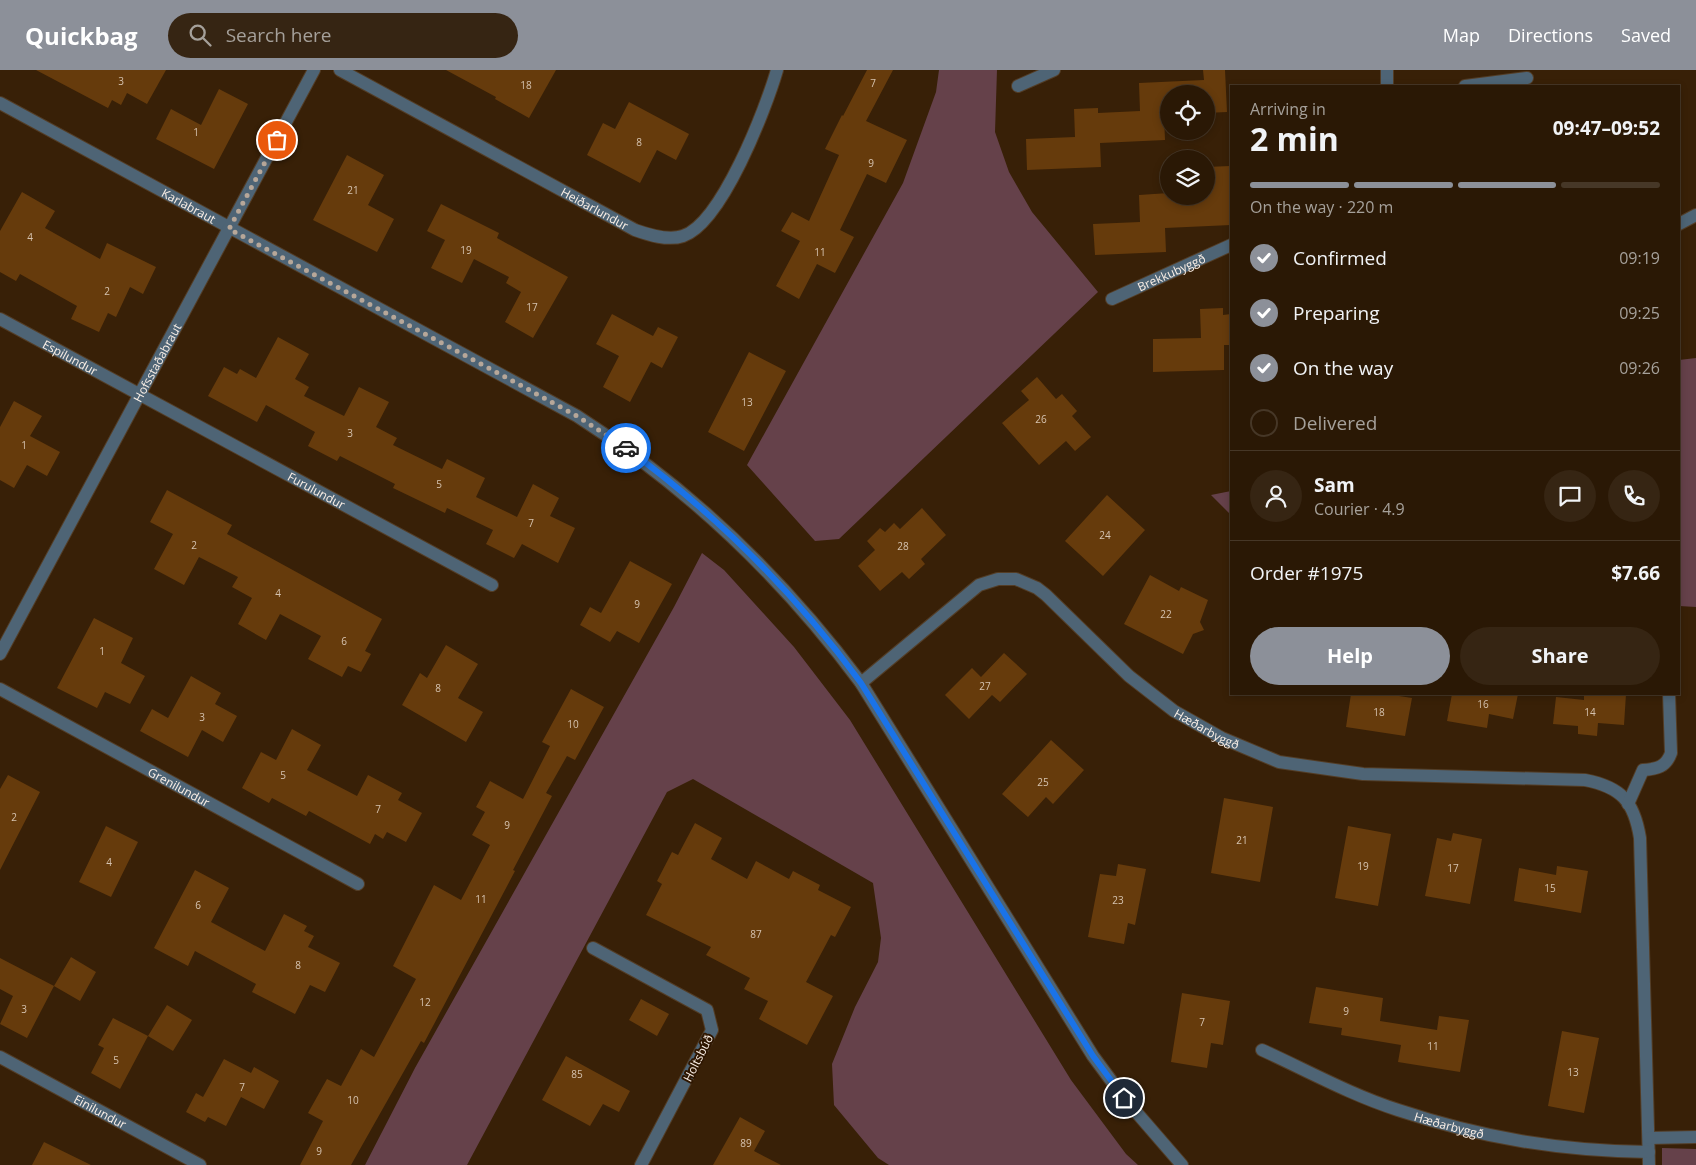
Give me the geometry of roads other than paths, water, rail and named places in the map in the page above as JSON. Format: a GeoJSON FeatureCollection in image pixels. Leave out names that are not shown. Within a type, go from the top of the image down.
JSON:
{"type":"FeatureCollection","features":[{"type":"Feature","properties":{"kind":"street","name":"Hofsstaðabraut"},"geometry":{"type":"LineString","coordinates":[[0,654],[314,70]]}},
{"type":"Feature","properties":{"kind":"street","name":"Heiðarlundur"},"geometry":{"type":"LineString","coordinates":[[340,70],[634,230],[648,235],[673,238],[684,236],[695,229],[716,206],[761,118],[777,70]]}},
{"type":"Feature","properties":{"kind":"street"},"geometry":{"type":"LineString","coordinates":[[1018,86],[1054,70]]}},
{"type":"Feature","properties":{"kind":"street"},"geometry":{"type":"LineString","coordinates":[[1387,70],[1387,85]]}},
{"type":"Feature","properties":{"kind":"street"},"geometry":{"type":"LineString","coordinates":[[1472,85],[1527,78]]}},
{"type":"Feature","properties":{"kind":"street","name":"Karlabraut"},"geometry":{"type":"LineString","coordinates":[[0,103],[229,229],[533,392],[616,441],[657,471],[766,568],[831,642],[861,683],[1093,1056],[1124,1098],[1182,1165]]}},
{"type":"Feature","properties":{"kind":"street"},"geometry":{"type":"LineString","coordinates":[[1680,223],[1696,215]]}},
{"type":"Feature","properties":{"kind":"street","name":"Brekkubyggð"},"geometry":{"type":"LineString","coordinates":[[1112,298],[1230,245]]}},
{"type":"Feature","properties":{"kind":"street","name":"Espilundur"},"geometry":{"type":"LineString","coordinates":[[0,319],[140,396]]}},
{"type":"Feature","properties":{"kind":"street","name":"Furulundur"},"geometry":{"type":"LineString","coordinates":[[140,396],[492,584]]}},
{"type":"Feature","properties":{"kind":"street","name":"Hæðarbyggð"},"geometry":{"type":"LineString","coordinates":[[861,683],[971,590],[998,579],[1016,579],[1046,595],[1128,676],[1174,711],[1247,750],[1279,762],[1364,774],[1585,780],[1603,784],[1616,790],[1628,804],[1637,822],[1640,838],[1649,1165]]}},
{"type":"Feature","properties":{"kind":"street","name":"Grenilundur"},"geometry":{"type":"LineString","coordinates":[[0,689],[358,884]]}},
{"type":"Feature","properties":{"kind":"street"},"geometry":{"type":"LineString","coordinates":[[1628,804],[1642,770],[1662,767],[1668,761],[1671,753],[1669,695]]}},
{"type":"Feature","properties":{"kind":"street","name":"Holtsbúð"},"geometry":{"type":"LineString","coordinates":[[594,948],[707,1010],[712,1030],[642,1165]]}},
{"type":"Feature","properties":{"kind":"street","name":"Hæðarbyggð"},"geometry":{"type":"LineString","coordinates":[[1262,1050],[1397,1110],[1459,1128],[1538,1145],[1596,1151],[1649,1152]]}},
{"type":"Feature","properties":{"kind":"street","name":"Einilundur"},"geometry":{"type":"LineString","coordinates":[[0,1057],[200,1165]]}},
{"type":"Feature","properties":{"kind":"street"},"geometry":{"type":"LineString","coordinates":[[1648,1138],[1696,1137]]}}]}
